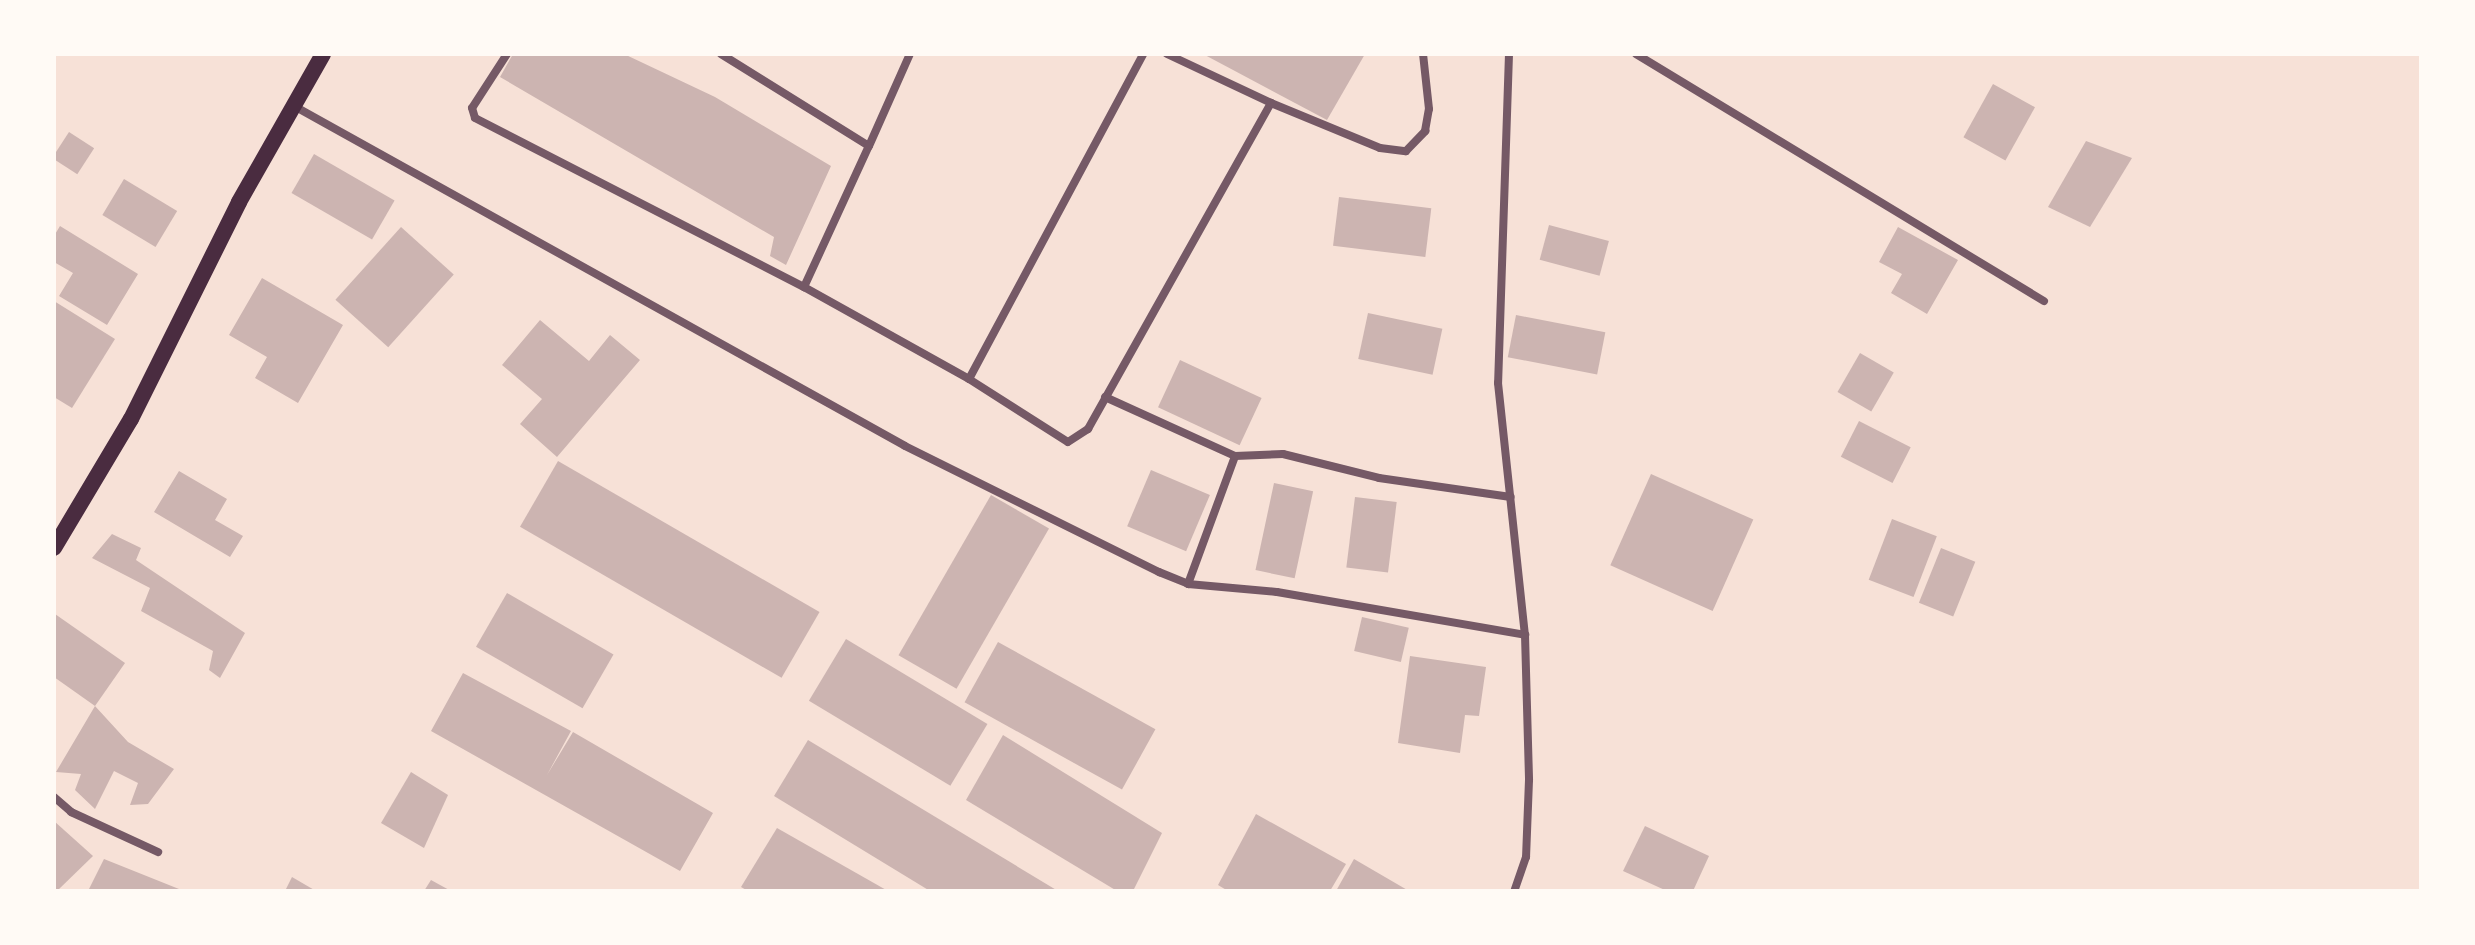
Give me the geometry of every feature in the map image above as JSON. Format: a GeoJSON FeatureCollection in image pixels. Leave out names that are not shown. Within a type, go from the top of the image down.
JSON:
{"type":"FeatureCollection","features":[{"type":"Feature","properties":{"kind":"main road"},"geometry":{"type":"LineString","coordinates":[[54,548],[131,419],[239,202],[323,54]]}},
{"type":"Feature","properties":{"kind":"street"},"geometry":{"type":"LineString","coordinates":[[507,54],[472,108],[475,118],[804,287],[969,379],[1062,441],[1082,436],[1271,103]]}},
{"type":"Feature","properties":{"kind":"street"},"geometry":{"type":"LineString","coordinates":[[804,287],[910,54]]}},
{"type":"Feature","properties":{"kind":"street"},"geometry":{"type":"LineString","coordinates":[[969,379],[1143,54]]}},
{"type":"Feature","properties":{"kind":"street"},"geometry":{"type":"LineString","coordinates":[[1167,54],[1271,103],[1380,148],[1406,151],[1421,138],[1429,109],[1423,54]]}},
{"type":"Feature","properties":{"kind":"street"},"geometry":{"type":"LineString","coordinates":[[1509,54],[1498,383],[1525,635],[1526,857],[1514,891]]}},
{"type":"Feature","properties":{"kind":"street"},"geometry":{"type":"LineString","coordinates":[[1636,54],[2044,301]]}},
{"type":"Feature","properties":{"kind":"street"},"geometry":{"type":"LineString","coordinates":[[725,55],[869,146]]}},
{"type":"Feature","properties":{"kind":"street"},"geometry":{"type":"LineString","coordinates":[[294,106],[905,446],[1188,584],[1277,592],[1525,635]]}},
{"type":"Feature","properties":{"kind":"street"},"geometry":{"type":"LineString","coordinates":[[1105,397],[1235,456],[1283,454],[1379,478],[1511,497]]}},
{"type":"Feature","properties":{"kind":"street"},"geometry":{"type":"LineString","coordinates":[[1188,584],[1235,456]]}},
{"type":"Feature","properties":{"kind":"street"},"geometry":{"type":"LineString","coordinates":[[54,797],[71,812],[158,852]]}},
{"type":"Feature","properties":{"kind":"building"},"geometry":{"type":"Polygon","coordinates":[[[513,54],[624,54],[715,97],[831,166],[786,265],[770,256],[774,237],[500,77],[513,54]]]}},
{"type":"Feature","properties":{"kind":"building"},"geometry":{"type":"Polygon","coordinates":[[[1203,54],[1365,54],[1327,120],[1203,54]]]}},
{"type":"Feature","properties":{"kind":"building"},"geometry":{"type":"Polygon","coordinates":[[[1993,84],[2035,107],[2005,161],[1963,137],[1993,84]]]}},
{"type":"Feature","properties":{"kind":"building"},"geometry":{"type":"Polygon","coordinates":[[[69,132],[94,148],[77,174],[54,159],[69,132]]]}},
{"type":"Feature","properties":{"kind":"building"},"geometry":{"type":"Polygon","coordinates":[[[2086,141],[2132,158],[2090,227],[2048,207],[2086,141]]]}},
{"type":"Feature","properties":{"kind":"building"},"geometry":{"type":"Polygon","coordinates":[[[314,154],[395,200],[372,239],[292,193],[314,154]]]}},
{"type":"Feature","properties":{"kind":"building"},"geometry":{"type":"Polygon","coordinates":[[[124,179],[177,211],[156,247],[102,215],[124,179]]]}},
{"type":"Feature","properties":{"kind":"building"},"geometry":{"type":"Polygon","coordinates":[[[1339,197],[1431,208],[1425,257],[1333,246],[1339,197]]]}},
{"type":"Feature","properties":{"kind":"building"},"geometry":{"type":"Polygon","coordinates":[[[1549,225],[1609,241],[1600,276],[1540,260],[1549,225]]]}},
{"type":"Feature","properties":{"kind":"building"},"geometry":{"type":"Polygon","coordinates":[[[60,226],[138,274],[107,325],[59,296],[73,273],[54,262],[54,236],[60,226]]]}},
{"type":"Feature","properties":{"kind":"building"},"geometry":{"type":"Polygon","coordinates":[[[401,227],[454,275],[388,347],[335,300],[401,227]]]}},
{"type":"Feature","properties":{"kind":"building"},"geometry":{"type":"Polygon","coordinates":[[[1898,227],[1958,260],[1927,314],[1891,293],[1902,274],[1879,262],[1898,227]]]}},
{"type":"Feature","properties":{"kind":"building"},"geometry":{"type":"Polygon","coordinates":[[[262,278],[343,325],[298,403],[255,378],[267,357],[229,335],[262,278]]]}},
{"type":"Feature","properties":{"kind":"building"},"geometry":{"type":"Polygon","coordinates":[[[54,301],[115,339],[72,408],[54,397],[54,301]]]}},
{"type":"Feature","properties":{"kind":"building"},"geometry":{"type":"Polygon","coordinates":[[[1368,313],[1442,329],[1433,375],[1358,359],[1368,313]]]}},
{"type":"Feature","properties":{"kind":"building"},"geometry":{"type":"Polygon","coordinates":[[[1516,315],[1605,332],[1597,375],[1508,357],[1516,315]]]}},
{"type":"Feature","properties":{"kind":"building"},"geometry":{"type":"Polygon","coordinates":[[[540,320],[589,361],[610,335],[640,360],[557,457],[520,424],[542,399],[502,365],[540,320]]]}},
{"type":"Feature","properties":{"kind":"building"},"geometry":{"type":"Polygon","coordinates":[[[1860,353],[1894,372],[1871,411],[1838,392],[1860,353]]]}},
{"type":"Feature","properties":{"kind":"building"},"geometry":{"type":"Polygon","coordinates":[[[1180,360],[1262,398],[1240,445],[1158,407],[1180,360]]]}},
{"type":"Feature","properties":{"kind":"building"},"geometry":{"type":"Polygon","coordinates":[[[1859,421],[1911,447],[1893,483],[1841,457],[1859,421]]]}},
{"type":"Feature","properties":{"kind":"building"},"geometry":{"type":"Polygon","coordinates":[[[558,461],[820,612],[782,678],[520,527],[558,461]]]}},
{"type":"Feature","properties":{"kind":"building"},"geometry":{"type":"Polygon","coordinates":[[[1151,470],[1210,495],[1186,551],[1127,526],[1151,470]]]}},
{"type":"Feature","properties":{"kind":"building"},"geometry":{"type":"Polygon","coordinates":[[[179,471],[227,499],[215,520],[243,536],[230,557],[154,512],[179,471]]]}},
{"type":"Feature","properties":{"kind":"building"},"geometry":{"type":"Polygon","coordinates":[[[1651,474],[1753,520],[1713,611],[1610,565],[1651,474]]]}},
{"type":"Feature","properties":{"kind":"building"},"geometry":{"type":"Polygon","coordinates":[[[1274,483],[1313,491],[1295,578],[1255,570],[1274,483]]]}},
{"type":"Feature","properties":{"kind":"building"},"geometry":{"type":"Polygon","coordinates":[[[991,495],[1049,528],[957,689],[898,655],[991,495]]]}},
{"type":"Feature","properties":{"kind":"building"},"geometry":{"type":"Polygon","coordinates":[[[1355,497],[1397,502],[1388,573],[1346,567],[1355,497]]]}},
{"type":"Feature","properties":{"kind":"building"},"geometry":{"type":"Polygon","coordinates":[[[1892,519],[1937,536],[1914,597],[1869,580],[1892,519]]]}},
{"type":"Feature","properties":{"kind":"building"},"geometry":{"type":"Polygon","coordinates":[[[112,534],[141,548],[136,560],[245,633],[220,678],[209,670],[213,651],[141,611],[150,588],[92,558],[112,534]]]}},
{"type":"Feature","properties":{"kind":"building"},"geometry":{"type":"Polygon","coordinates":[[[1941,548],[1975,562],[1953,617],[1919,603],[1941,548]]]}},
{"type":"Feature","properties":{"kind":"building"},"geometry":{"type":"Polygon","coordinates":[[[507,593],[614,654],[583,708],[476,647],[507,593]]]}},
{"type":"Feature","properties":{"kind":"building"},"geometry":{"type":"Polygon","coordinates":[[[55,614],[125,663],[95,706],[54,677],[55,614]]]}},
{"type":"Feature","properties":{"kind":"building"},"geometry":{"type":"Polygon","coordinates":[[[1362,617],[1409,628],[1401,662],[1354,651],[1362,617]]]}},
{"type":"Feature","properties":{"kind":"building"},"geometry":{"type":"Polygon","coordinates":[[[846,639],[987,724],[950,786],[809,701],[846,639]]]}},
{"type":"Feature","properties":{"kind":"building"},"geometry":{"type":"Polygon","coordinates":[[[998,642],[1155,729],[1122,790],[965,702],[998,642]]]}},
{"type":"Feature","properties":{"kind":"building"},"geometry":{"type":"Polygon","coordinates":[[[1410,656],[1486,667],[1479,716],[1465,715],[1460,753],[1398,743],[1410,656]]]}},
{"type":"Feature","properties":{"kind":"building"},"geometry":{"type":"Polygon","coordinates":[[[463,673],[571,731],[547,775],[573,732],[713,813],[680,871],[431,731],[463,673]]]}},
{"type":"Feature","properties":{"kind":"building"},"geometry":{"type":"Polygon","coordinates":[[[95,706],[128,742],[174,769],[148,804],[130,805],[138,783],[114,771],[95,809],[75,790],[81,774],[56,772],[95,706]]]}},
{"type":"Feature","properties":{"kind":"building"},"geometry":{"type":"Polygon","coordinates":[[[1003,735],[1162,833],[1133,891],[1117,891],[966,800],[1003,735]]]}},
{"type":"Feature","properties":{"kind":"building"},"geometry":{"type":"Polygon","coordinates":[[[808,740],[1058,891],[930,891],[774,796],[808,740]]]}},
{"type":"Feature","properties":{"kind":"building"},"geometry":{"type":"Polygon","coordinates":[[[411,772],[448,795],[424,848],[381,823],[411,772]]]}},
{"type":"Feature","properties":{"kind":"building"},"geometry":{"type":"Polygon","coordinates":[[[1256,814],[1346,864],[1330,891],[1228,891],[1218,885],[1256,814]]]}},
{"type":"Feature","properties":{"kind":"building"},"geometry":{"type":"Polygon","coordinates":[[[54,821],[93,856],[57,891],[54,891],[54,821]]]}},
{"type":"Feature","properties":{"kind":"building"},"geometry":{"type":"Polygon","coordinates":[[[1645,826],[1709,856],[1693,891],[1667,891],[1623,871],[1645,826]]]}},
{"type":"Feature","properties":{"kind":"building"},"geometry":{"type":"Polygon","coordinates":[[[777,828],[888,891],[748,891],[741,887],[777,828]]]}},
{"type":"Feature","properties":{"kind":"building"},"geometry":{"type":"Polygon","coordinates":[[[104,859],[184,891],[88,891],[104,859]]]}},
{"type":"Feature","properties":{"kind":"building"},"geometry":{"type":"Polygon","coordinates":[[[1354,859],[1409,891],[1336,891],[1354,859]]]}},
{"type":"Feature","properties":{"kind":"building"},"geometry":{"type":"Polygon","coordinates":[[[292,877],[316,891],[285,891],[292,877]]]}},
{"type":"Feature","properties":{"kind":"building"},"geometry":{"type":"Polygon","coordinates":[[[431,880],[451,891],[424,891],[431,880]]]}}]}
